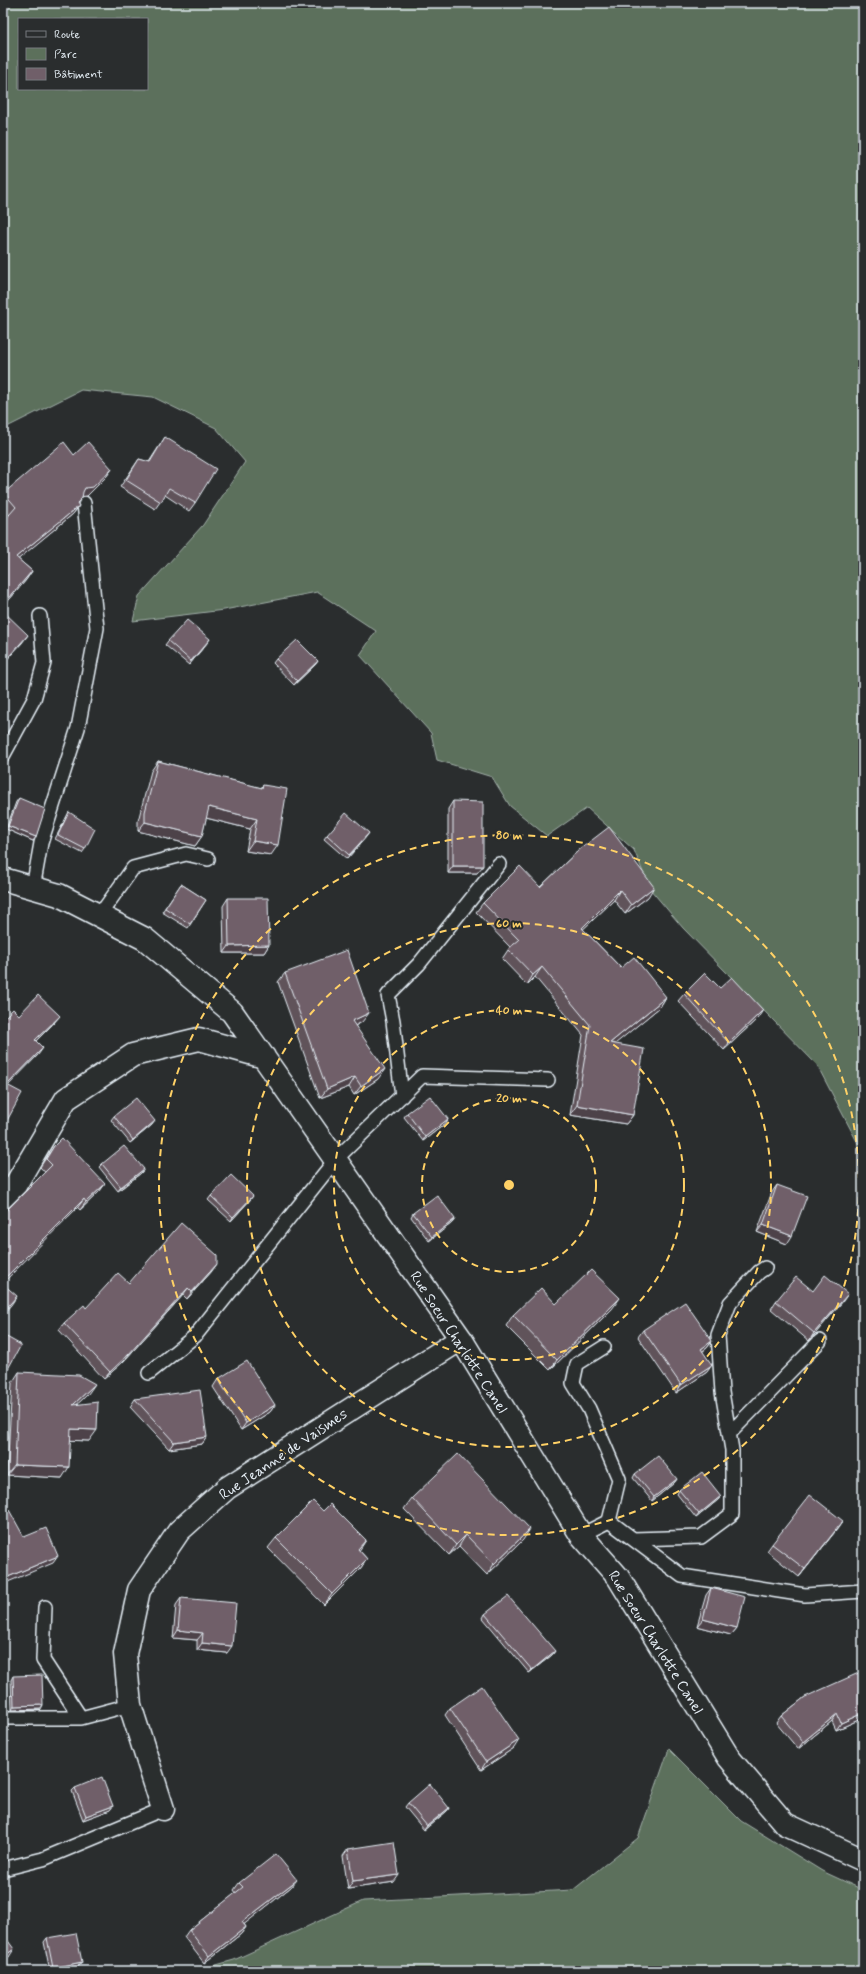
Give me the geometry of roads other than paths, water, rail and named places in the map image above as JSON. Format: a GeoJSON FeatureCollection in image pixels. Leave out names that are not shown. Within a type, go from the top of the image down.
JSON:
{"type":"FeatureCollection","features":[{"type":"Feature","properties":{"kind":"street","name":"Rue Soeur Charlotte Canel"},"geometry":{"type":"LineString","coordinates":[[3,879],[59,895],[144,939],[232,1012],[461,1339],[580,1535],[618,1577],[729,1758],[785,1824],[863,1860]]}},
{"type":"Feature","properties":{"kind":"street"},"geometry":{"type":"LineString","coordinates":[[3,1198],[16,1184],[66,1099],[133,1055],[200,1039],[264,1057]]}},
{"type":"Feature","properties":{"kind":"street","name":"Rue Jeanne de Vaismes"},"geometry":{"type":"LineString","coordinates":[[163,1809],[130,1705],[125,1654],[139,1590],[179,1530],[227,1488],[461,1339]]}},
{"type":"Feature","properties":{"kind":"lane"},"geometry":{"type":"LineString","coordinates":[[33,888],[42,843],[78,728],[97,628],[84,503]]}},
{"type":"Feature","properties":{"kind":"lane"},"geometry":{"type":"LineString","coordinates":[[3,756],[34,699],[44,663],[40,616]]}},
{"type":"Feature","properties":{"kind":"lane"},"geometry":{"type":"LineString","coordinates":[[99,916],[133,868],[186,854],[208,859]]}},
{"type":"Feature","properties":{"kind":"lane"},"geometry":{"type":"LineString","coordinates":[[402,1096],[393,1021],[388,995],[420,964],[499,864]]}},
{"type":"Feature","properties":{"kind":"lane"},"geometry":{"type":"LineString","coordinates":[[149,1373],[195,1336],[336,1159],[422,1076],[548,1080]]}},
{"type":"Feature","properties":{"kind":"lane"},"geometry":{"type":"LineString","coordinates":[[633,1539],[702,1537],[732,1514],[732,1450],[722,1392],[718,1335],[730,1303],[759,1272],[765,1268]]}},
{"type":"Feature","properties":{"kind":"lane"},"geometry":{"type":"LineString","coordinates":[[729,1434],[820,1341]]}},
{"type":"Feature","properties":{"kind":"lane"},"geometry":{"type":"LineString","coordinates":[[604,1347],[577,1364],[573,1383],[589,1410],[619,1479],[609,1521]]}},
{"type":"Feature","properties":{"kind":"lane"},"geometry":{"type":"LineString","coordinates":[[580,1535],[609,1521]]}},
{"type":"Feature","properties":{"kind":"lane"},"geometry":{"type":"LineString","coordinates":[[609,1521],[682,1576],[805,1595],[863,1591]]}},
{"type":"Feature","properties":{"kind":"lane"},"geometry":{"type":"LineString","coordinates":[[46,1607],[43,1660],[82,1718]]}},
{"type":"Feature","properties":{"kind":"lane"},"geometry":{"type":"LineString","coordinates":[[3,1718],[82,1718],[130,1705]]}},
{"type":"Feature","properties":{"kind":"lane"},"geometry":{"type":"LineString","coordinates":[[3,1869],[43,1859],[163,1809]]}}]}
